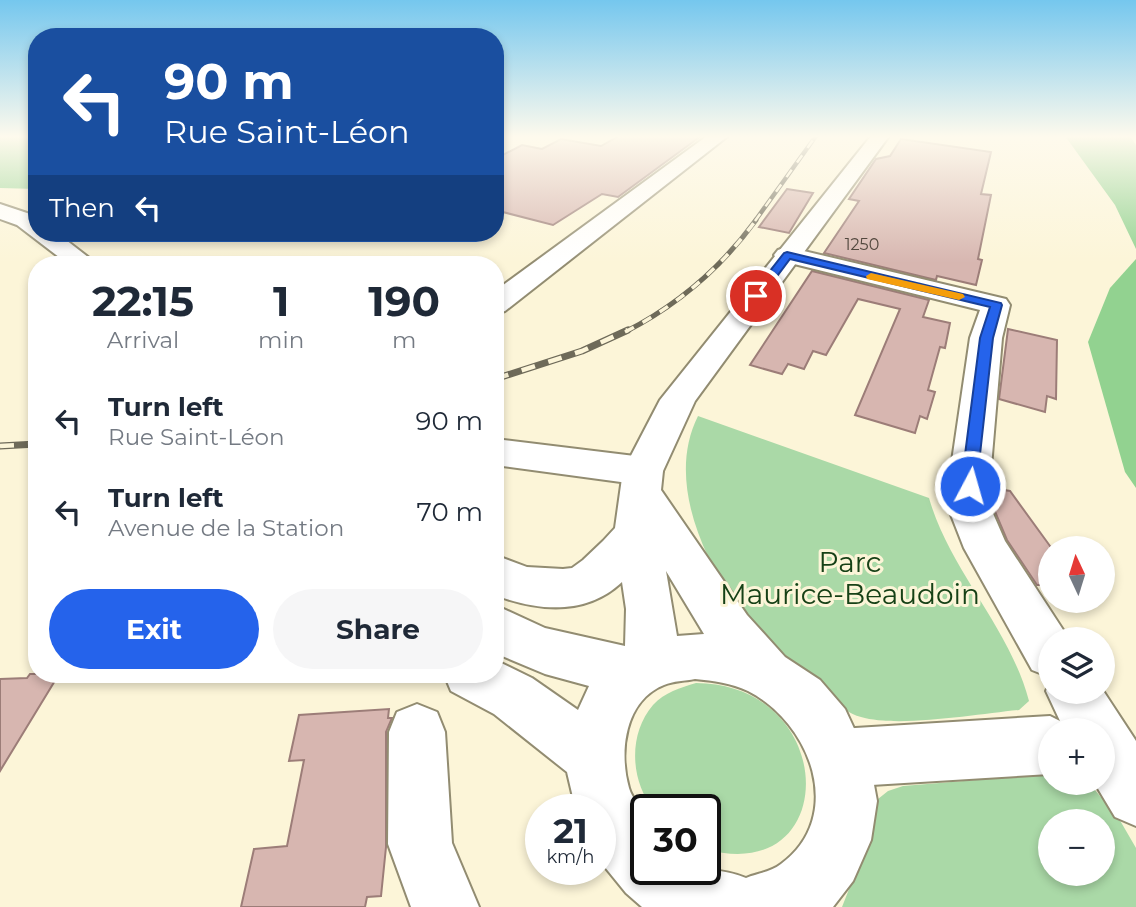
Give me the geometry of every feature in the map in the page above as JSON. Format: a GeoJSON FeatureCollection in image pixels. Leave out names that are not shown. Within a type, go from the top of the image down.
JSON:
{"type":"FeatureCollection","features":[{"type":"Feature","properties":{"kind":"main road"},"geometry":{"type":"LineString","coordinates":[[504,298],[663,178]]}},
{"type":"Feature","properties":{"kind":"main road"},"geometry":{"type":"LineString","coordinates":[[504,577],[542,590],[585,583],[607,566],[641,500],[678,400],[847,178]]}},
{"type":"Feature","properties":{"kind":"main road"},"geometry":{"type":"LineString","coordinates":[[0,211],[28,222]]}},
{"type":"Feature","properties":{"kind":"main road"},"geometry":{"type":"LineString","coordinates":[[54,242],[73,256]]}},
{"type":"Feature","properties":{"kind":"main road"},"geometry":{"type":"LineString","coordinates":[[787,255],[996,305],[986,338],[967,502],[986,548],[1038,634]]}},
{"type":"Feature","properties":{"kind":"main road"},"geometry":{"type":"LineString","coordinates":[[504,455],[641,500],[739,645],[769,673],[791,688],[827,731],[839,758],[846,791],[845,825],[833,856],[792,899]]}},
{"type":"Feature","properties":{"kind":"main road"},"geometry":{"type":"LineString","coordinates":[[641,500],[652,636],[642,669]]}},
{"type":"Feature","properties":{"kind":"main road"},"geometry":{"type":"LineString","coordinates":[[504,633],[574,659],[642,669]]}},
{"type":"Feature","properties":{"kind":"main road"},"geometry":{"type":"LineString","coordinates":[[630,852],[602,802],[595,758],[598,732],[607,708],[620,688],[642,669],[675,656],[706,654],[738,659],[769,673]]}},
{"type":"Feature","properties":{"kind":"main road"},"geometry":{"type":"LineString","coordinates":[[488,683],[513,696],[595,758]]}},
{"type":"Feature","properties":{"kind":"main road"},"geometry":{"type":"LineString","coordinates":[[417,732],[419,844],[445,907]]}},
{"type":"Feature","properties":{"kind":"main road"},"geometry":{"type":"LineString","coordinates":[[839,758],[1038,746]]}},
{"type":"Feature","properties":{"kind":"main road"},"geometry":{"type":"LineString","coordinates":[[1115,761],[1136,796]]}},
{"type":"Feature","properties":{"kind":"main road"},"geometry":{"type":"LineString","coordinates":[[664,885],[692,898],[734,907]]}},
{"type":"Feature","properties":{"kind":"green space"},"geometry":{"type":"Polygon","coordinates":[[[0,178],[28,178],[28,189],[0,188],[0,178]]]}},
{"type":"Feature","properties":{"kind":"green space"},"geometry":{"type":"Polygon","coordinates":[[[1096,178],[1136,178],[1136,249],[1115,205],[1096,178]]]}},
{"type":"Feature","properties":{"kind":"green space"},"geometry":{"type":"Polygon","coordinates":[[[1136,259],[1136,488],[1125,472],[1088,342],[1110,288],[1136,259]]]}},
{"type":"Feature","properties":{"kind":"green space","name":"Parc Maurice-Beaudoin"},"geometry":{"type":"Polygon","coordinates":[[[698,416],[929,498],[951,550],[1008,649],[1029,701],[1019,710],[939,719],[896,721],[861,717],[845,710],[809,673],[759,638],[747,625],[709,559],[692,512],[686,463],[689,439],[698,416]]]}},
{"type":"Feature","properties":{"kind":"green space"},"geometry":{"type":"Polygon","coordinates":[[[696,683],[743,692],[777,715],[798,746],[806,781],[800,814],[782,840],[750,853],[721,850],[721,794],[644,794],[635,758],[639,730],[653,705],[673,691],[696,683]]]}},
{"type":"Feature","properties":{"kind":"green space"},"geometry":{"type":"Polygon","coordinates":[[[1038,775],[1038,795],[1099,795],[1111,809],[1038,809],[1038,886],[1115,886],[1115,814],[1136,848],[1136,907],[842,907],[873,828],[873,803],[888,791],[903,786],[1038,775]]]}},
{"type":"Feature","properties":{"kind":"building"},"geometry":{"type":"Polygon","coordinates":[[[504,178],[643,178],[618,197],[602,194],[553,225],[504,212],[504,178]]]}},
{"type":"Feature","properties":{"kind":"building"},"geometry":{"type":"Polygon","coordinates":[[[863,178],[985,178],[981,194],[991,195],[978,259],[982,260],[976,285],[937,276],[936,280],[824,253],[859,201],[849,199],[863,178]]]}},
{"type":"Feature","properties":{"kind":"building"},"geometry":{"type":"Polygon","coordinates":[[[787,189],[813,193],[789,233],[759,227],[787,189]]]}},
{"type":"Feature","properties":{"kind":"building"},"geometry":{"type":"Polygon","coordinates":[[[812,271],[929,300],[923,317],[950,323],[945,348],[940,347],[928,390],[935,392],[927,419],[920,416],[915,433],[855,415],[900,309],[858,299],[826,355],[813,351],[804,369],[788,364],[782,374],[750,365],[812,271]]]}},
{"type":"Feature","properties":{"kind":"building"},"geometry":{"type":"Polygon","coordinates":[[[1008,329],[1057,340],[1056,399],[1047,396],[1045,412],[999,399],[1008,329]]]}},
{"type":"Feature","properties":{"kind":"building"},"geometry":{"type":"Polygon","coordinates":[[[992,488],[1010,491],[1043,536],[1038,536],[1038,585],[1007,540],[991,502],[992,488]]]}},
{"type":"Feature","properties":{"kind":"building"},"geometry":{"type":"Polygon","coordinates":[[[27,678],[28,683],[54,683],[0,771],[0,679],[27,678]]]}},
{"type":"Feature","properties":{"kind":"building"},"geometry":{"type":"Polygon","coordinates":[[[389,709],[388,718],[392,718],[386,732],[386,847],[381,896],[367,897],[365,907],[241,907],[254,849],[287,846],[304,760],[289,761],[299,715],[389,709]]]}},
{"type":"Feature","properties":{"kind":"railway"},"geometry":{"type":"LineString","coordinates":[[755,221],[786,178]]}},
{"type":"Feature","properties":{"kind":"railway"},"geometry":{"type":"LineString","coordinates":[[625,332],[663,310],[697,284],[728,254],[756,220]]}},
{"type":"Feature","properties":{"kind":"railway"},"geometry":{"type":"LineString","coordinates":[[504,376],[582,351],[628,330]]}},
{"type":"Feature","properties":{"kind":"railway"},"geometry":{"type":"LineString","coordinates":[[0,446],[28,444]]}},
{"type":"Feature","properties":{"kind":"slow traffic"},"geometry":{"type":"LineString","coordinates":[[871,276],[959,297]]}},
{"type":"Feature","properties":{"kind":"route"},"geometry":{"type":"LineString","coordinates":[[756,296],[787,255],[996,305],[986,338],[970,486]]}}]}
